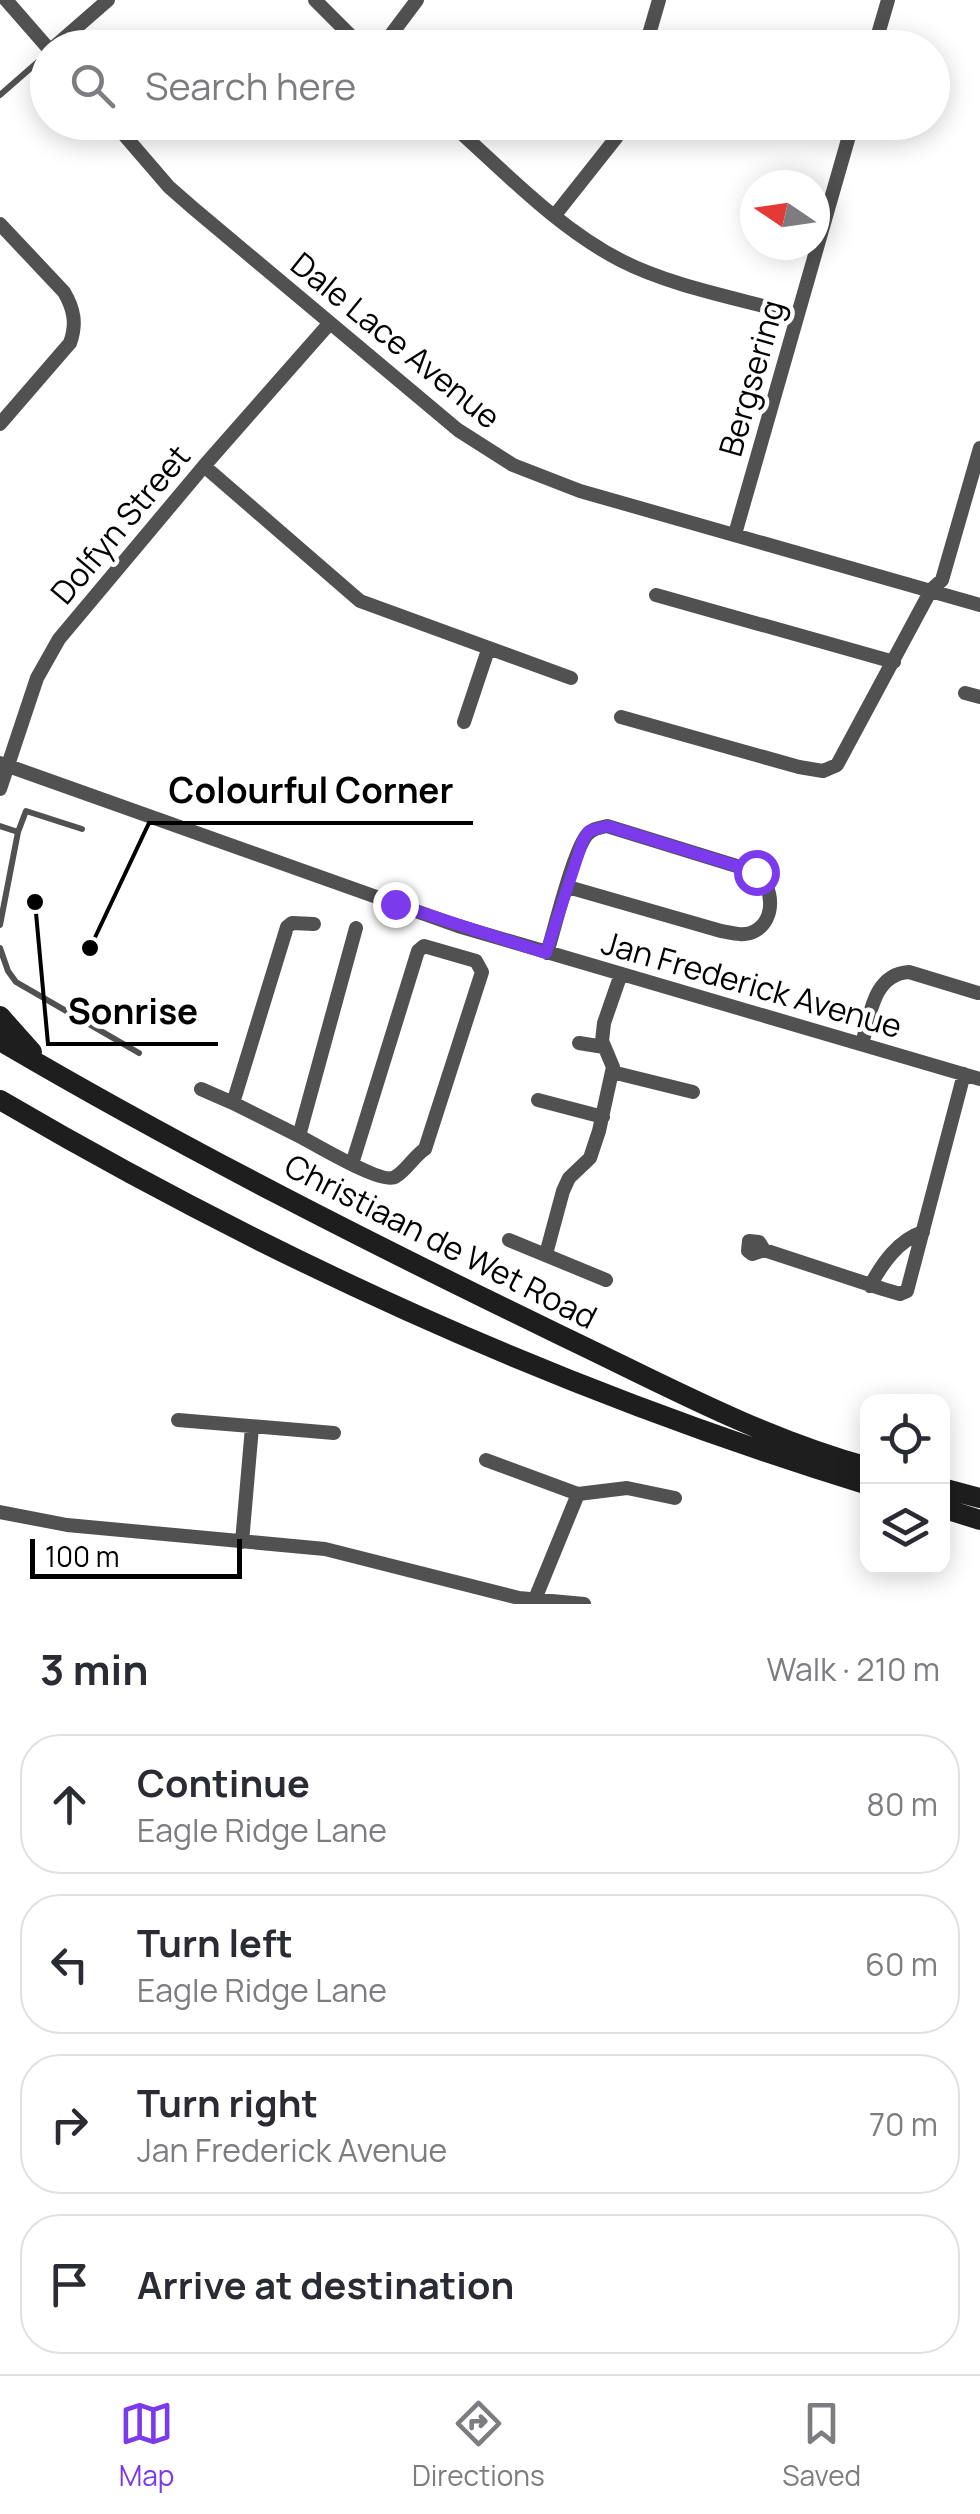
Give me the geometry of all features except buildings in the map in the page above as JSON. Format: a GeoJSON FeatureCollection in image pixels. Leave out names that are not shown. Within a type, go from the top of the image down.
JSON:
{"type":"FeatureCollection","features":[{"type":"Feature","properties":{"kind":"main road"},"geometry":{"type":"LineString","coordinates":[[0,1016],[43,1066]]}},
{"type":"Feature","properties":{"kind":"main road","name":"Christiaan de Wet Road"},"geometry":{"type":"LineString","coordinates":[[0,1041],[352,1233],[686,1398],[800,1447],[860,1465]]}},
{"type":"Feature","properties":{"kind":"main road","name":"Christiaan de Wet Road"},"geometry":{"type":"LineString","coordinates":[[0,1100],[236,1229],[463,1335],[624,1402],[865,1484]]}},
{"type":"Feature","properties":{"kind":"main road"},"geometry":{"type":"LineString","coordinates":[[0,1109],[38,1123]]}},
{"type":"Feature","properties":{"kind":"main road"},"geometry":{"type":"LineString","coordinates":[[950,1490],[980,1498]]}},
{"type":"Feature","properties":{"kind":"main road"},"geometry":{"type":"LineString","coordinates":[[950,1511],[980,1520]]}},
{"type":"Feature","properties":{"kind":"street"},"geometry":{"type":"LineString","coordinates":[[6,0],[32,30]]}},
{"type":"Feature","properties":{"kind":"street"},"geometry":{"type":"LineString","coordinates":[[73,30],[108,0]]}},
{"type":"Feature","properties":{"kind":"street"},"geometry":{"type":"LineString","coordinates":[[315,0],[345,30]]}},
{"type":"Feature","properties":{"kind":"street"},"geometry":{"type":"LineString","coordinates":[[395,30],[417,0]]}},
{"type":"Feature","properties":{"kind":"street"},"geometry":{"type":"LineString","coordinates":[[650,30],[659,0]]}},
{"type":"Feature","properties":{"kind":"street"},"geometry":{"type":"LineString","coordinates":[[879,30],[888,0]]}},
{"type":"Feature","properties":{"kind":"street","name":"Dale Lace Avenue"},"geometry":{"type":"LineString","coordinates":[[128,140],[169,187],[329,324],[458,430],[513,465],[580,490],[980,605]]}},
{"type":"Feature","properties":{"kind":"street"},"geometry":{"type":"LineString","coordinates":[[470,140],[555,215],[598,248],[624,262],[798,315]]}},
{"type":"Feature","properties":{"kind":"street"},"geometry":{"type":"LineString","coordinates":[[555,215],[614,140]]}},
{"type":"Feature","properties":{"kind":"street","name":"Bergsering"},"geometry":{"type":"LineString","coordinates":[[735,534],[848,140]]}},
{"type":"Feature","properties":{"kind":"street"},"geometry":{"type":"LineString","coordinates":[[0,224],[64,292],[71,304],[74,331],[70,343],[0,424]]}},
{"type":"Feature","properties":{"kind":"street","name":"Dolfyn Street"},"geometry":{"type":"LineString","coordinates":[[0,789],[4,764],[48,654],[204,466],[329,324]]}},
{"type":"Feature","properties":{"kind":"street"},"geometry":{"type":"LineString","coordinates":[[621,716],[799,767],[824,770],[837,765],[931,590],[942,580],[980,448]]}},
{"type":"Feature","properties":{"kind":"street"},"geometry":{"type":"LineString","coordinates":[[204,466],[360,601],[571,678]]}},
{"type":"Feature","properties":{"kind":"street"},"geometry":{"type":"LineString","coordinates":[[656,595],[894,662]]}},
{"type":"Feature","properties":{"kind":"street"},"geometry":{"type":"LineString","coordinates":[[464,722],[488,650]]}},
{"type":"Feature","properties":{"kind":"street","name":"Jan Frederick Avenue"},"geometry":{"type":"LineString","coordinates":[[4,764],[458,926],[980,1079]]}},
{"type":"Feature","properties":{"kind":"street"},"geometry":{"type":"LineString","coordinates":[[546,953],[583,840],[589,831],[607,826],[756,872],[768,882],[771,895],[763,922],[756,931],[742,934],[721,932],[568,887]]}},
{"type":"Feature","properties":{"kind":"street"},"geometry":{"type":"LineString","coordinates":[[234,1103],[287,927],[292,922],[314,924]]}},
{"type":"Feature","properties":{"kind":"street"},"geometry":{"type":"LineString","coordinates":[[299,1136],[356,928]]}},
{"type":"Feature","properties":{"kind":"street"},"geometry":{"type":"LineString","coordinates":[[201,1089],[352,1164],[392,1179],[428,1146],[482,972],[476,960],[432,946],[418,951],[352,1164]]}},
{"type":"Feature","properties":{"kind":"street"},"geometry":{"type":"LineString","coordinates":[[862,1044],[877,991],[900,972],[978,993]]}},
{"type":"Feature","properties":{"kind":"street"},"geometry":{"type":"LineString","coordinates":[[546,1254],[563,1190],[569,1178],[590,1158],[603,1118],[612,1072],[604,1047],[604,1023],[620,974]]}},
{"type":"Feature","properties":{"kind":"street"},"geometry":{"type":"LineString","coordinates":[[579,1043],[604,1047]]}},
{"type":"Feature","properties":{"kind":"street"},"geometry":{"type":"LineString","coordinates":[[612,1072],[693,1092]]}},
{"type":"Feature","properties":{"kind":"street"},"geometry":{"type":"LineString","coordinates":[[764,1250],[870,1286],[900,1294],[907,1291],[964,1074]]}},
{"type":"Feature","properties":{"kind":"street"},"geometry":{"type":"LineString","coordinates":[[538,1100],[603,1118]]}},
{"type":"Feature","properties":{"kind":"street"},"geometry":{"type":"LineString","coordinates":[[870,1286],[886,1260],[908,1237],[923,1232]]}},
{"type":"Feature","properties":{"kind":"street"},"geometry":{"type":"LineString","coordinates":[[510,1240],[606,1280]]}},
{"type":"Feature","properties":{"kind":"street"},"geometry":{"type":"LineString","coordinates":[[178,1420],[334,1433]]}},
{"type":"Feature","properties":{"kind":"street"},"geometry":{"type":"LineString","coordinates":[[242,1542],[252,1427]]}},
{"type":"Feature","properties":{"kind":"street"},"geometry":{"type":"LineString","coordinates":[[486,1460],[578,1494],[627,1488],[674,1498]]}},
{"type":"Feature","properties":{"kind":"street"},"geometry":{"type":"LineString","coordinates":[[536,1599],[578,1494]]}},
{"type":"Feature","properties":{"kind":"street"},"geometry":{"type":"LineString","coordinates":[[0,1512],[67,1525],[349,1553],[499,1594],[584,1604]]}},
{"type":"Feature","properties":{"kind":"lane"},"geometry":{"type":"LineString","coordinates":[[0,95],[30,68]]}},
{"type":"Feature","properties":{"kind":"lane"},"geometry":{"type":"LineString","coordinates":[[0,925],[18,832],[26,811],[82,829]]}},
{"type":"Feature","properties":{"kind":"lane"},"geometry":{"type":"LineString","coordinates":[[0,826],[18,832]]}},
{"type":"Feature","properties":{"kind":"lane"},"geometry":{"type":"LineString","coordinates":[[0,948],[16,982],[139,1053]]}},
{"type":"Feature","properties":{"kind":"place","name":"Sonrise"},"geometry":{"type":"Point","coordinates":[35,902]}},
{"type":"Feature","properties":{"kind":"place","name":"Colourful Corner"},"geometry":{"type":"Point","coordinates":[90,948]}},
{"type":"Feature","properties":{"kind":"route"},"geometry":{"type":"LineString","coordinates":[[395,904],[546,953],[589,831],[607,826],[756,872]]}}]}
